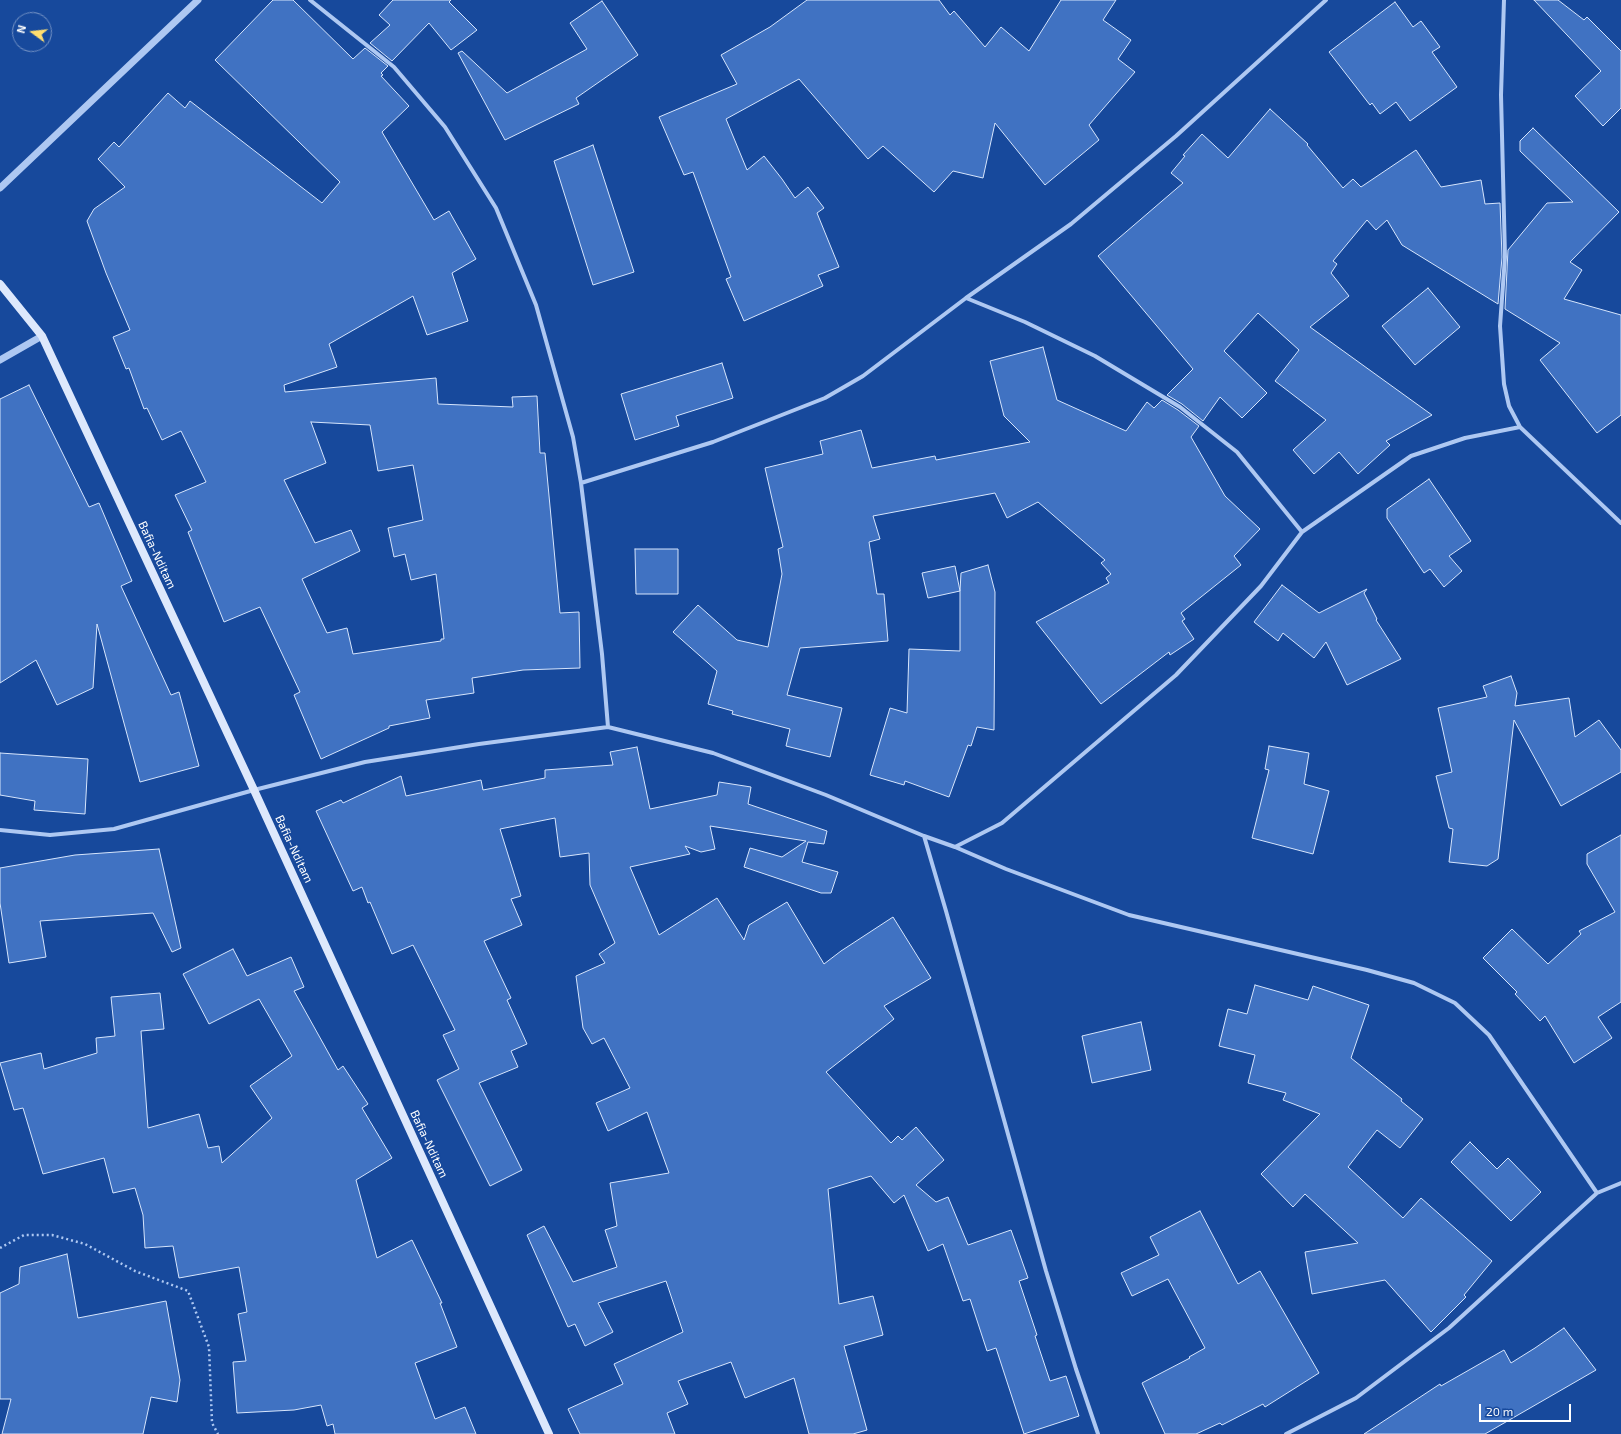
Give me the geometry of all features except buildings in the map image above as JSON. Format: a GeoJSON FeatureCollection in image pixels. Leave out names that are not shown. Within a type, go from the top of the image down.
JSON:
{"type":"FeatureCollection","features":[{"type":"Feature","properties":{"kind":"main road","name":"Bafia-Nditam"},"geometry":{"type":"LineString","coordinates":[[0,284],[42,336],[254,790],[549,1434]]}},
{"type":"Feature","properties":{"kind":"street"},"geometry":{"type":"LineString","coordinates":[[0,188],[198,0]]}},
{"type":"Feature","properties":{"kind":"street"},"geometry":{"type":"LineString","coordinates":[[310,0],[394,67],[445,127],[496,208],[536,305],[573,437],[581,483],[602,654],[608,727]]}},
{"type":"Feature","properties":{"kind":"street"},"geometry":{"type":"LineString","coordinates":[[581,483],[713,442],[826,398],[863,376],[966,298],[1071,224],[1176,136],[1326,0]]}},
{"type":"Feature","properties":{"kind":"street"},"geometry":{"type":"LineString","coordinates":[[1504,0],[1501,95],[1505,258],[1500,326],[1504,384],[1508,406],[1520,427],[1621,524]]}},
{"type":"Feature","properties":{"kind":"street"},"geometry":{"type":"LineString","coordinates":[[966,298],[1025,322],[1095,356],[1180,407],[1237,452],[1302,532]]}},
{"type":"Feature","properties":{"kind":"street"},"geometry":{"type":"LineString","coordinates":[[0,360],[42,336]]}},
{"type":"Feature","properties":{"kind":"street"},"geometry":{"type":"LineString","coordinates":[[954,847],[1002,823],[1176,675],[1261,586],[1302,532],[1411,456],[1465,438],[1520,427]]}},
{"type":"Feature","properties":{"kind":"street"},"geometry":{"type":"LineString","coordinates":[[0,830],[50,835],[114,829],[254,790],[365,762],[479,744],[608,727],[713,753],[826,795],[1006,869],[1130,915],[1367,970],[1414,983],[1455,1003],[1489,1035],[1597,1193]]}},
{"type":"Feature","properties":{"kind":"street"},"geometry":{"type":"LineString","coordinates":[[924,836],[1046,1271],[1098,1434]]}},
{"type":"Feature","properties":{"kind":"street"},"geometry":{"type":"LineString","coordinates":[[1286,1434],[1356,1398],[1449,1328],[1597,1193],[1621,1183]]}},
{"type":"Feature","properties":{"kind":"path"},"geometry":{"type":"LineString","coordinates":[[0,1248],[24,1235],[52,1235],[85,1244],[135,1271],[188,1291],[209,1347],[212,1423],[218,1434]]}}]}
